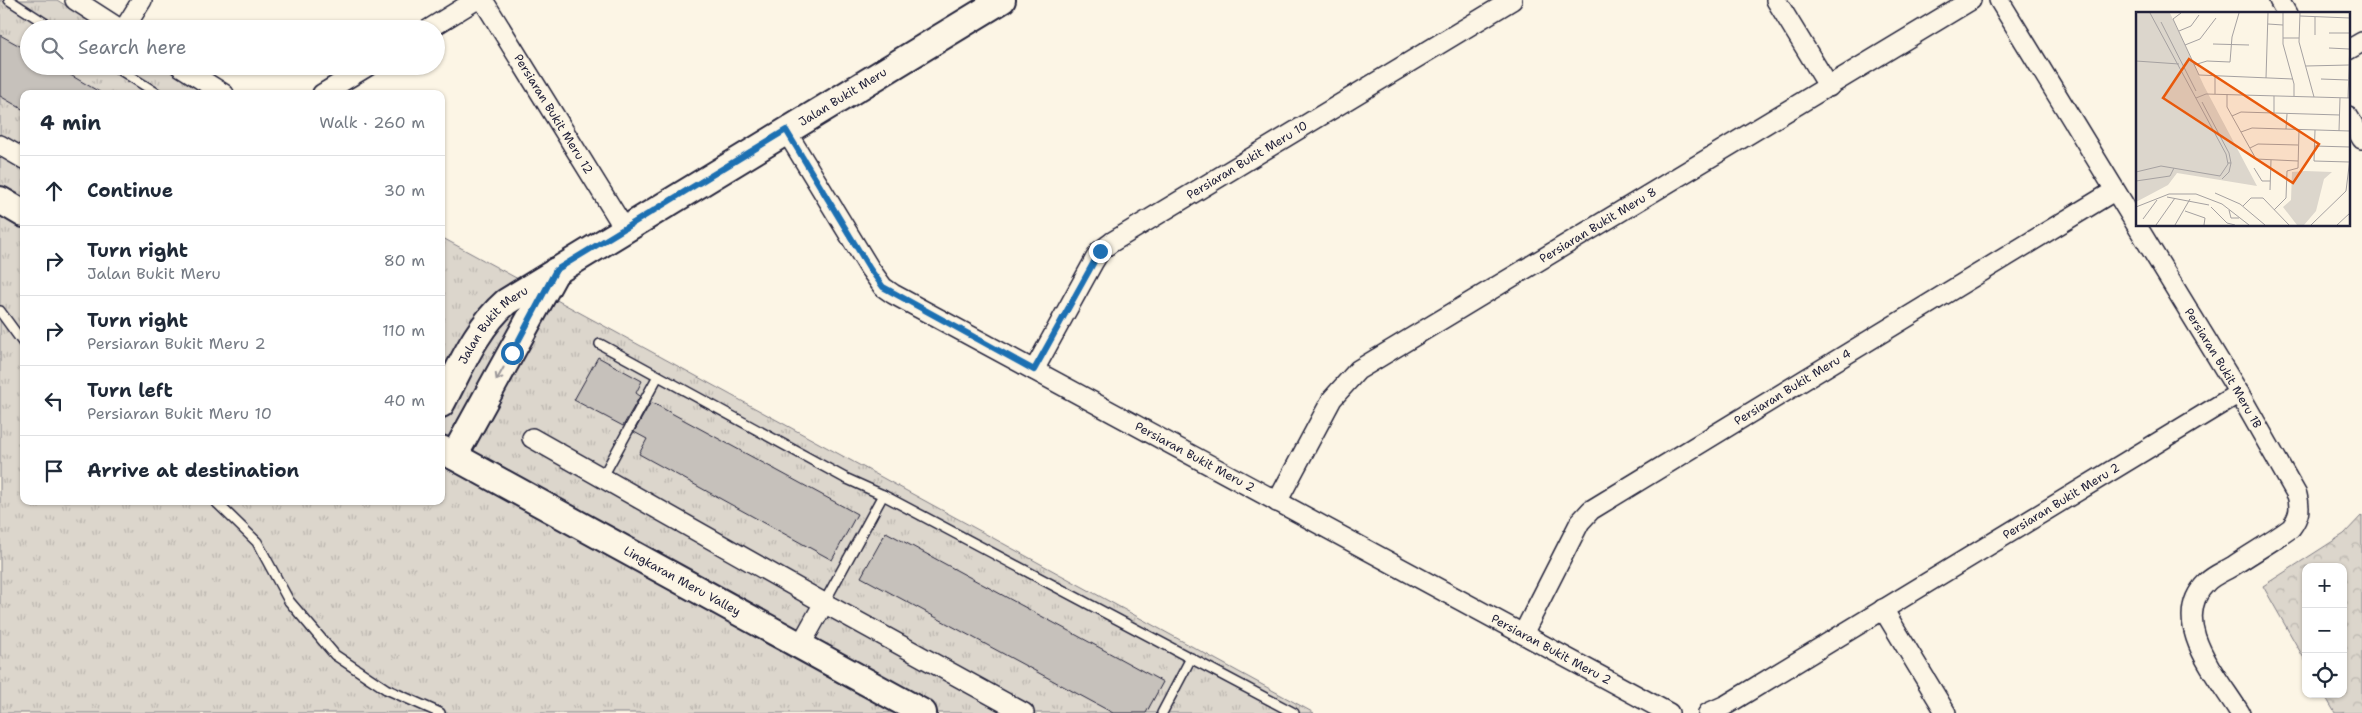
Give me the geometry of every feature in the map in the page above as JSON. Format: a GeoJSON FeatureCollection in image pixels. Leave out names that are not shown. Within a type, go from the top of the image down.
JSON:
{"type":"FeatureCollection","features":[{"type":"Feature","properties":{"kind":"street"},"geometry":{"type":"LineString","coordinates":[[75,0],[106,20]]}},
{"type":"Feature","properties":{"kind":"street"},"geometry":{"type":"LineString","coordinates":[[130,20],[142,0]]}},
{"type":"Feature","properties":{"kind":"street"},"geometry":{"type":"LineString","coordinates":[[444,20],[476,0]]}},
{"type":"Feature","properties":{"kind":"street","name":"Persiaran Bukit Meru 12"},"geometry":{"type":"LineString","coordinates":[[483,0],[624,228]]}},
{"type":"Feature","properties":{"kind":"street","name":"Jalan Bukit Meru"},"geometry":{"type":"LineString","coordinates":[[445,396],[479,332],[491,315],[506,302],[624,228],[1002,0]]}},
{"type":"Feature","properties":{"kind":"street","name":"Persiaran Bukit Meru 10"},"geometry":{"type":"LineString","coordinates":[[1034,370],[1094,261],[1112,242],[1512,0]]}},
{"type":"Feature","properties":{"kind":"street"},"geometry":{"type":"LineString","coordinates":[[1776,0],[1828,87]]}},
{"type":"Feature","properties":{"kind":"street","name":"Persiaran Bukit Meru 8"},"geometry":{"type":"LineString","coordinates":[[1277,502],[1332,398],[1358,370],[1971,0]]}},
{"type":"Feature","properties":{"kind":"street","name":"Persiaran Bukit Meru 1B"},"geometry":{"type":"LineString","coordinates":[[1999,0],[2136,226]]}},
{"type":"Feature","properties":{"kind":"street"},"geometry":{"type":"LineString","coordinates":[[2279,0],[2286,12]]}},
{"type":"Feature","properties":{"kind":"street"},"geometry":{"type":"LineString","coordinates":[[2350,49],[2362,42]]}},
{"type":"Feature","properties":{"kind":"street"},"geometry":{"type":"LineString","coordinates":[[194,75],[218,90]]}},
{"type":"Feature","properties":{"kind":"street"},"geometry":{"type":"LineString","coordinates":[[329,90],[353,75]]}},
{"type":"Feature","properties":{"kind":"street"},"geometry":{"type":"LineString","coordinates":[[2350,119],[2362,139]]}},
{"type":"Feature","properties":{"kind":"street","name":"Persiaran Bukit Meru 2"},"geometry":{"type":"LineString","coordinates":[[786,130],[870,269],[883,287],[1669,713]]}},
{"type":"Feature","properties":{"kind":"street"},"geometry":{"type":"LineString","coordinates":[[0,145],[20,157]]}},
{"type":"Feature","properties":{"kind":"street","name":"Persiaran Bukit Meru 4"},"geometry":{"type":"LineString","coordinates":[[1523,634],[1580,522],[1591,510],[2114,190]]}},
{"type":"Feature","properties":{"kind":"street"},"geometry":{"type":"LineString","coordinates":[[0,200],[20,212]]}},
{"type":"Feature","properties":{"kind":"street","name":"Persiaran Bukit Meru 1B"},"geometry":{"type":"LineString","coordinates":[[2136,226],[2239,393],[2293,486],[2300,506],[2298,518],[2291,528],[2208,581],[2196,596],[2191,613],[2193,632],[2240,713]]}},
{"type":"Feature","properties":{"kind":"street"},"geometry":{"type":"LineString","coordinates":[[448,453],[556,270]]}},
{"type":"Feature","properties":{"kind":"street","name":"Persiaran Bukit Meru 2"},"geometry":{"type":"LineString","coordinates":[[1708,713],[1726,704],[2239,393]]}},
{"type":"Feature","properties":{"kind":"street"},"geometry":{"type":"LineString","coordinates":[[532,438],[824,603],[1024,713]]}},
{"type":"Feature","properties":{"kind":"street","name":"Lingkaran Meru Valley"},"geometry":{"type":"LineString","coordinates":[[448,453],[923,713]]}},
{"type":"Feature","properties":{"kind":"street"},"geometry":{"type":"LineString","coordinates":[[800,646],[824,603]]}},
{"type":"Feature","properties":{"kind":"street"},"geometry":{"type":"LineString","coordinates":[[1883,609],[1946,713]]}},
{"type":"Feature","properties":{"kind":"lane"},"geometry":{"type":"LineString","coordinates":[[9,0],[40,20]]}},
{"type":"Feature","properties":{"kind":"lane"},"geometry":{"type":"LineString","coordinates":[[128,75],[150,90]]}},
{"type":"Feature","properties":{"kind":"lane"},"geometry":{"type":"LineString","coordinates":[[0,311],[20,338]]}},
{"type":"Feature","properties":{"kind":"lane"},"geometry":{"type":"LineString","coordinates":[[600,344],[845,478],[883,495],[1294,713]]}},
{"type":"Feature","properties":{"kind":"lane"},"geometry":{"type":"LineString","coordinates":[[602,478],[658,376]]}},
{"type":"Feature","properties":{"kind":"lane"},"geometry":{"type":"LineString","coordinates":[[824,603],[883,495]]}},
{"type":"Feature","properties":{"kind":"lane"},"geometry":{"type":"LineString","coordinates":[[219,505],[257,542],[289,601],[335,655],[386,689],[440,713]]}},
{"type":"Feature","properties":{"kind":"lane"},"geometry":{"type":"LineString","coordinates":[[1162,713],[1191,658]]}},
{"type":"Feature","properties":{"kind":"green space"},"geometry":{"type":"Polygon","coordinates":[[[0,0],[57,0],[89,20],[20,20],[20,75],[178,75],[202,90],[20,90],[20,505],[445,505],[445,239],[1314,713],[0,713],[0,0]]]}},
{"type":"Feature","properties":{"kind":"green space"},"geometry":{"type":"Polygon","coordinates":[[[2362,515],[2362,713],[2335,713],[2326,698],[2347,698],[2347,563],[2302,563],[2302,655],[2263,586],[2344,534],[2362,515]]]}},
{"type":"Feature","properties":{"kind":"building"},"geometry":{"type":"Polygon","coordinates":[[[0,35],[20,46],[20,75],[70,75],[96,90],[20,90],[20,108],[0,96],[0,35]]]}},
{"type":"Feature","properties":{"kind":"building"},"geometry":{"type":"Polygon","coordinates":[[[598,357],[642,381],[636,393],[640,396],[623,426],[574,400],[598,357]]]}},
{"type":"Feature","properties":{"kind":"building"},"geometry":{"type":"Polygon","coordinates":[[[651,402],[857,514],[832,560],[639,454],[647,439],[634,432],[651,402]]]}},
{"type":"Feature","properties":{"kind":"building"},"geometry":{"type":"Polygon","coordinates":[[[886,532],[1163,682],[1146,713],[1113,713],[861,577],[886,532]]]}},
{"type":"Feature","properties":{"kind":"route"},"geometry":{"type":"LineString","coordinates":[[512,353],[556,270],[786,130],[870,269],[883,287],[1034,370],[1100,251]]}}]}
